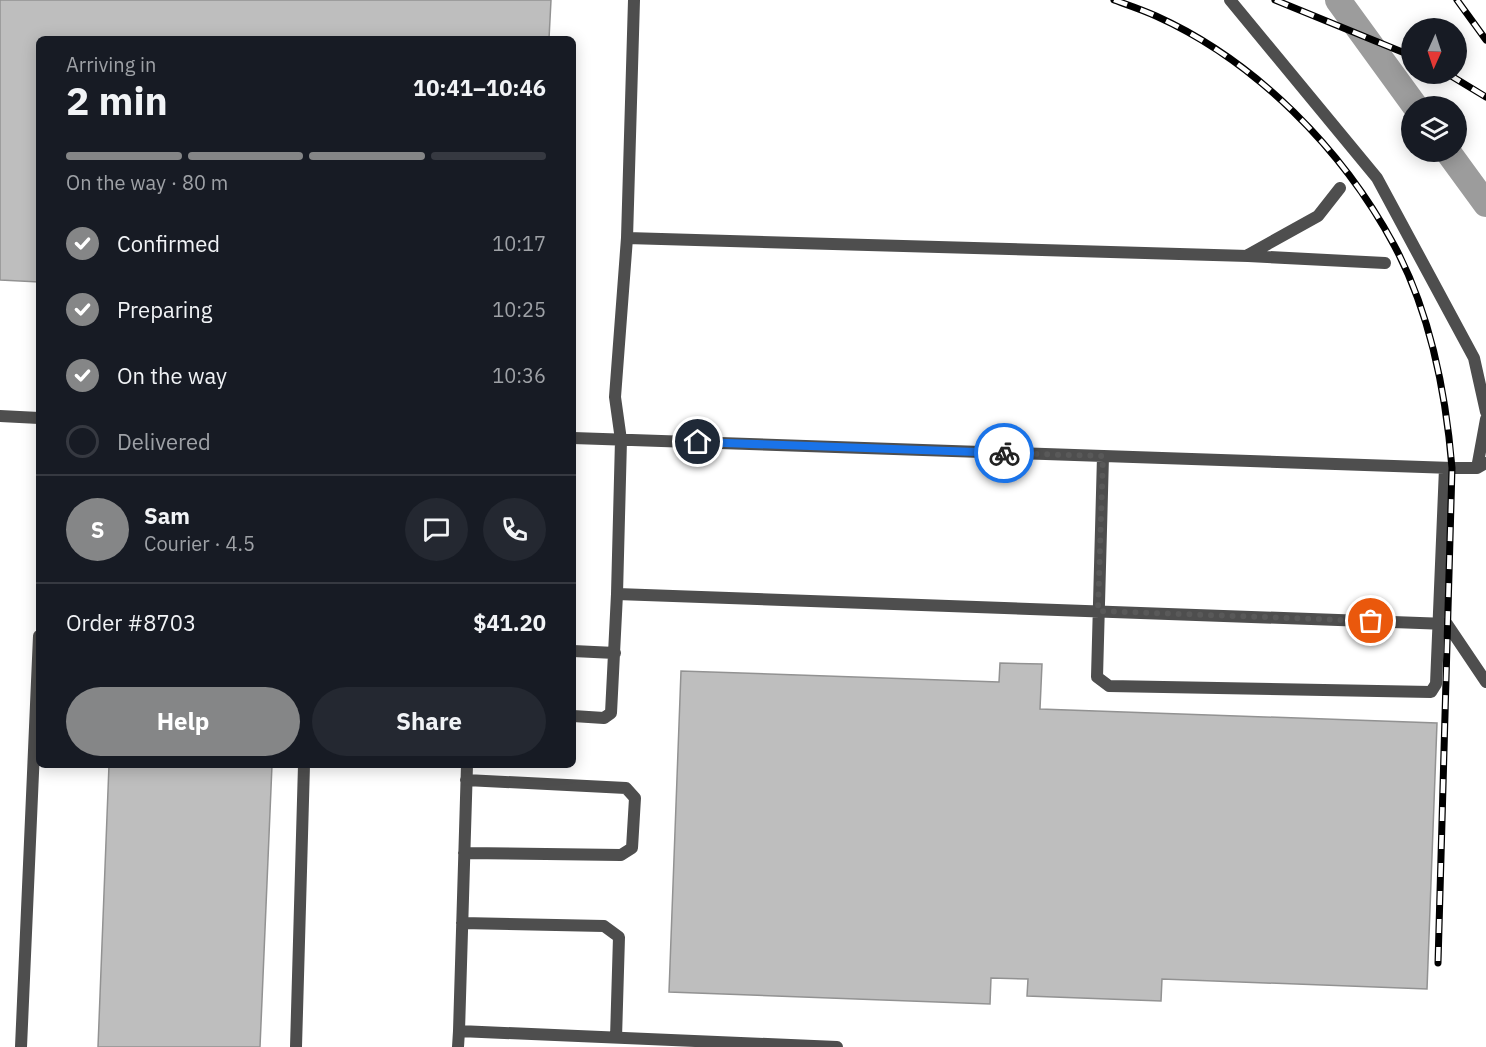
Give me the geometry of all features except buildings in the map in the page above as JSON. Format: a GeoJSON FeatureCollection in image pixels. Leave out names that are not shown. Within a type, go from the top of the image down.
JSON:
{"type":"FeatureCollection","features":[{"type":"Feature","properties":{"kind":"lane"},"geometry":{"type":"LineString","coordinates":[[576,716],[604,718],[611,713],[615,653],[621,440],[615,397],[627,238],[634,0]]}},
{"type":"Feature","properties":{"kind":"lane"},"geometry":{"type":"LineString","coordinates":[[1230,0],[1377,178],[1474,358],[1486,412]]}},
{"type":"Feature","properties":{"kind":"lane"},"geometry":{"type":"LineString","coordinates":[[1248,255],[1318,216],[1340,188]]}},
{"type":"Feature","properties":{"kind":"lane"},"geometry":{"type":"LineString","coordinates":[[627,238],[1248,255],[1385,263]]}},
{"type":"Feature","properties":{"kind":"lane"},"geometry":{"type":"LineString","coordinates":[[0,416],[36,418]]}},
{"type":"Feature","properties":{"kind":"lane"},"geometry":{"type":"LineString","coordinates":[[576,438],[1483,468],[1486,419]]}},
{"type":"Feature","properties":{"kind":"lane"},"geometry":{"type":"LineString","coordinates":[[1103,456],[1097,677],[1109,686],[1431,692],[1436,684],[1440,623],[1445,468]]}},
{"type":"Feature","properties":{"kind":"lane"},"geometry":{"type":"LineString","coordinates":[[617,594],[1440,623],[1447,624],[1486,682]]}},
{"type":"Feature","properties":{"kind":"lane"},"geometry":{"type":"LineString","coordinates":[[576,651],[615,653]]}},
{"type":"Feature","properties":{"kind":"lane"},"geometry":{"type":"LineString","coordinates":[[21,1047],[36,704]]}},
{"type":"Feature","properties":{"kind":"lane"},"geometry":{"type":"LineString","coordinates":[[296,1047],[304,768]]}},
{"type":"Feature","properties":{"kind":"lane"},"geometry":{"type":"LineString","coordinates":[[458,1047],[467,768]]}},
{"type":"Feature","properties":{"kind":"lane"},"geometry":{"type":"LineString","coordinates":[[464,853],[621,855],[632,848],[635,798],[626,788],[466,780]]}},
{"type":"Feature","properties":{"kind":"lane"},"geometry":{"type":"LineString","coordinates":[[462,923],[604,926],[620,938],[616,1038]]}},
{"type":"Feature","properties":{"kind":"lane"},"geometry":{"type":"LineString","coordinates":[[459,1031],[837,1047]]}},
{"type":"Feature","properties":{"kind":"waterway"},"geometry":{"type":"LineString","coordinates":[[1338,0],[1408,96]]}},
{"type":"Feature","properties":{"kind":"waterway"},"geometry":{"type":"LineString","coordinates":[[1455,162],[1486,204]]}},
{"type":"Feature","properties":{"kind":"railway"},"geometry":{"type":"LineString","coordinates":[[1114,0],[1151,14],[1193,35],[1228,57],[1262,83],[1323,143],[1349,175],[1394,245],[1407,271],[1427,325],[1441,383],[1452,468],[1438,963]]}},
{"type":"Feature","properties":{"kind":"railway"},"geometry":{"type":"LineString","coordinates":[[1275,0],[1401,52]]}},
{"type":"Feature","properties":{"kind":"railway"},"geometry":{"type":"LineString","coordinates":[[1457,0],[1486,40]]}},
{"type":"Feature","properties":{"kind":"railway"},"geometry":{"type":"LineString","coordinates":[[1465,84],[1486,97]]}},
{"type":"Feature","properties":{"kind":"way so far"},"geometry":{"type":"LineString","coordinates":[[1004,453],[1103,456],[1098,611],[1371,621]]}},
{"type":"Feature","properties":{"kind":"route"},"geometry":{"type":"LineString","coordinates":[[698,442],[1004,453]]}}]}
